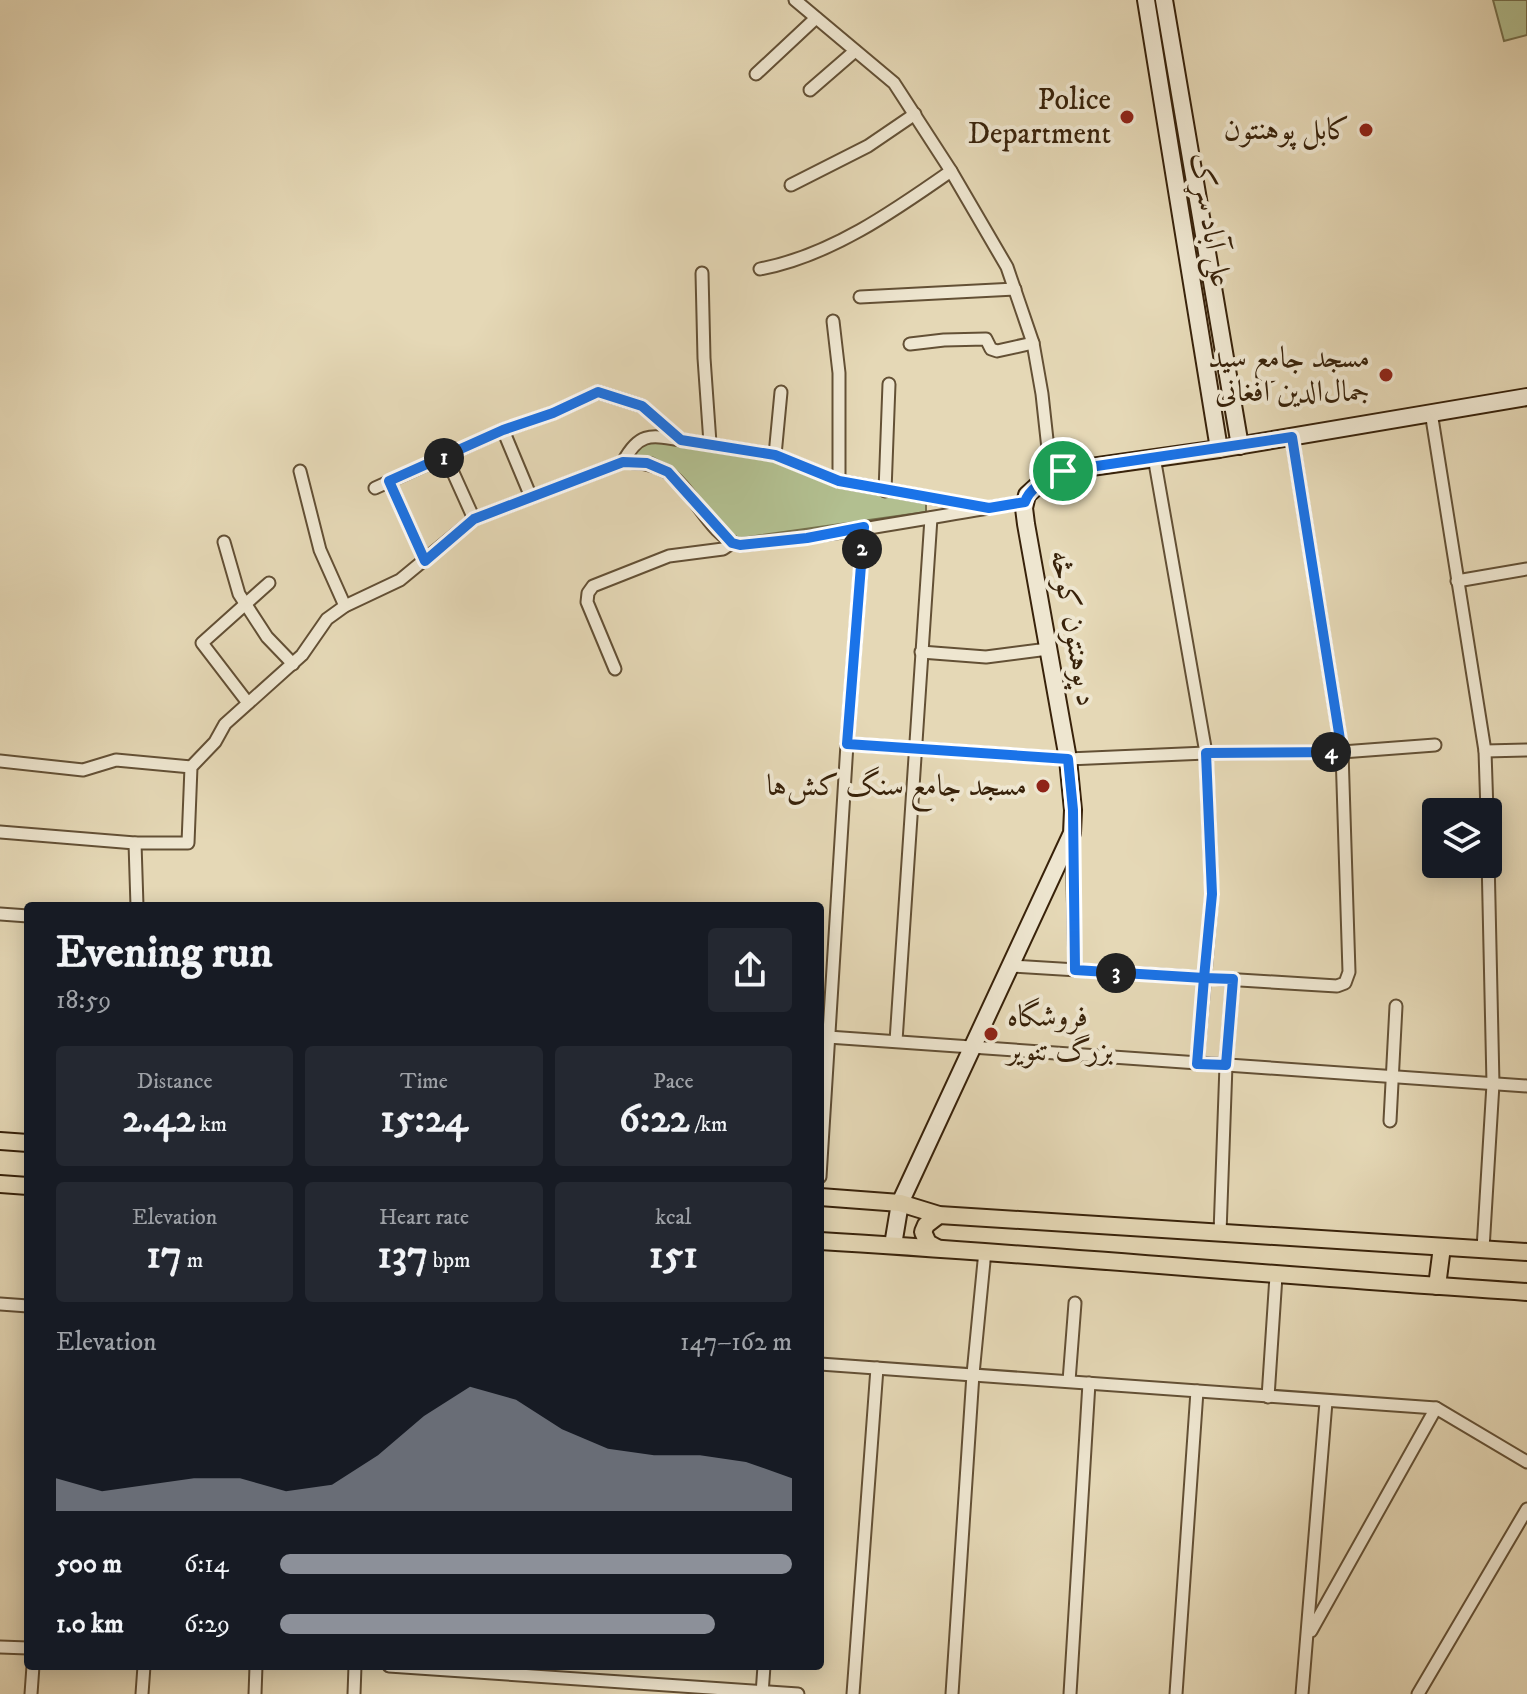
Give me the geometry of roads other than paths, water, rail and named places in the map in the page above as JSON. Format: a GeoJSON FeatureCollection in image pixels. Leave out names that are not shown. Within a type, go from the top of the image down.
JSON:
{"type":"FeatureCollection","features":[{"type":"Feature","properties":{"kind":"main road"},"geometry":{"type":"LineString","coordinates":[[0,1141],[24,1143]]}},
{"type":"Feature","properties":{"kind":"main road"},"geometry":{"type":"LineString","coordinates":[[0,1184],[24,1186]]}},
{"type":"Feature","properties":{"kind":"main road"},"geometry":{"type":"LineString","coordinates":[[824,1197],[900,1203],[939,1215],[1527,1252]]}},
{"type":"Feature","properties":{"kind":"main road"},"geometry":{"type":"LineString","coordinates":[[937,1248],[928,1243],[923,1232],[926,1225],[939,1215]]}},
{"type":"Feature","properties":{"kind":"main road"},"geometry":{"type":"LineString","coordinates":[[824,1241],[1527,1292]]}},
{"type":"Feature","properties":{"kind":"main road"},"geometry":{"type":"LineString","coordinates":[[1437,1286],[1442,1247]]}},
{"type":"Feature","properties":{"kind":"street"},"geometry":{"type":"LineString","coordinates":[[795,0],[894,83],[951,171],[1007,267],[1033,343],[1049,458],[1063,471]]}},
{"type":"Feature","properties":{"kind":"street","name":"علی آباد سړک"},"geometry":{"type":"LineString","coordinates":[[1146,0],[1219,449]]}},
{"type":"Feature","properties":{"kind":"street"},"geometry":{"type":"LineString","coordinates":[[1164,0],[1240,446]]}},
{"type":"Feature","properties":{"kind":"street"},"geometry":{"type":"LineString","coordinates":[[756,74],[816,18]]}},
{"type":"Feature","properties":{"kind":"street"},"geometry":{"type":"LineString","coordinates":[[810,90],[855,51]]}},
{"type":"Feature","properties":{"kind":"street"},"geometry":{"type":"LineString","coordinates":[[1164,114],[1182,111]]}},
{"type":"Feature","properties":{"kind":"street"},"geometry":{"type":"LineString","coordinates":[[791,185],[868,146],[915,114]]}},
{"type":"Feature","properties":{"kind":"street"},"geometry":{"type":"LineString","coordinates":[[760,269],[790,264],[839,240],[894,211],[951,171]]}},
{"type":"Feature","properties":{"kind":"street"},"geometry":{"type":"LineString","coordinates":[[702,273],[710,443]]}},
{"type":"Feature","properties":{"kind":"street"},"geometry":{"type":"LineString","coordinates":[[860,297],[1015,289]]}},
{"type":"Feature","properties":{"kind":"street"},"geometry":{"type":"LineString","coordinates":[[833,321],[839,373],[839,481]]}},
{"type":"Feature","properties":{"kind":"street"},"geometry":{"type":"LineString","coordinates":[[910,344],[986,339],[991,349],[997,351],[1033,343]]}},
{"type":"Feature","properties":{"kind":"street"},"geometry":{"type":"LineString","coordinates":[[885,491],[889,384]]}},
{"type":"Feature","properties":{"kind":"street"},"geometry":{"type":"LineString","coordinates":[[375,488],[503,430],[553,413],[598,392],[642,406],[681,440]]}},
{"type":"Feature","properties":{"kind":"street"},"geometry":{"type":"LineString","coordinates":[[775,455],[781,392]]}},
{"type":"Feature","properties":{"kind":"street"},"geometry":{"type":"LineString","coordinates":[[615,669],[587,602],[588,593],[593,586],[669,556],[807,538],[1025,502],[1027,495],[1037,486],[1063,471],[1240,446],[1527,397]]}},
{"type":"Feature","properties":{"kind":"street"},"geometry":{"type":"LineString","coordinates":[[1431,412],[1485,751],[1487,798]]}},
{"type":"Feature","properties":{"kind":"street"},"geometry":{"type":"LineString","coordinates":[[503,430],[531,497]]}},
{"type":"Feature","properties":{"kind":"street"},"geometry":{"type":"LineString","coordinates":[[623,462],[631,447],[641,438],[655,436],[775,455],[839,481],[989,508]]}},
{"type":"Feature","properties":{"kind":"street"},"geometry":{"type":"LineString","coordinates":[[1012,966],[1337,986],[1345,983],[1349,972],[1342,752],[1292,437]]}},
{"type":"Feature","properties":{"kind":"street"},"geometry":{"type":"LineString","coordinates":[[446,457],[474,519]]}},
{"type":"Feature","properties":{"kind":"street"},"geometry":{"type":"LineString","coordinates":[[1154,457],[1206,753],[1212,894],[1197,1064]]}},
{"type":"Feature","properties":{"kind":"street"},"geometry":{"type":"LineString","coordinates":[[0,832],[135,843],[188,843],[191,767],[215,742],[225,724],[293,664],[327,619],[345,606],[400,580],[474,519],[623,462],[647,463],[668,472],[728,546]]}},
{"type":"Feature","properties":{"kind":"street"},"geometry":{"type":"LineString","coordinates":[[300,471],[320,550],[345,606]]}},
{"type":"Feature","properties":{"kind":"street"},"geometry":{"type":"LineString","coordinates":[[389,481],[425,561]]}},
{"type":"Feature","properties":{"kind":"street","name":"د پوهنتون کوڅه"},"geometry":{"type":"LineString","coordinates":[[893,1245],[900,1203],[1072,833],[1068,759],[1026,524],[1025,502]]}},
{"type":"Feature","properties":{"kind":"street"},"geometry":{"type":"LineString","coordinates":[[896,1041],[931,518]]}},
{"type":"Feature","properties":{"kind":"street"},"geometry":{"type":"LineString","coordinates":[[824,1107],[864,527]]}},
{"type":"Feature","properties":{"kind":"street"},"geometry":{"type":"LineString","coordinates":[[224,542],[239,594],[267,637],[293,664]]}},
{"type":"Feature","properties":{"kind":"street"},"geometry":{"type":"LineString","coordinates":[[1457,581],[1527,569]]}},
{"type":"Feature","properties":{"kind":"street"},"geometry":{"type":"LineString","coordinates":[[248,703],[202,643],[269,583]]}},
{"type":"Feature","properties":{"kind":"street"},"geometry":{"type":"LineString","coordinates":[[921,652],[986,657],[1048,649]]}},
{"type":"Feature","properties":{"kind":"street"},"geometry":{"type":"LineString","coordinates":[[847,744],[1068,759],[1206,753],[1342,752],[1435,745]]}},
{"type":"Feature","properties":{"kind":"street"},"geometry":{"type":"LineString","coordinates":[[1485,751],[1527,750]]}},
{"type":"Feature","properties":{"kind":"street"},"geometry":{"type":"LineString","coordinates":[[0,761],[83,770],[116,760],[191,767]]}},
{"type":"Feature","properties":{"kind":"street"},"geometry":{"type":"LineString","coordinates":[[1072,833],[1075,970]]}},
{"type":"Feature","properties":{"kind":"street"},"geometry":{"type":"LineString","coordinates":[[135,843],[137,902]]}},
{"type":"Feature","properties":{"kind":"street"},"geometry":{"type":"LineString","coordinates":[[1483,1249],[1493,1084],[1488,878]]}},
{"type":"Feature","properties":{"kind":"street"},"geometry":{"type":"LineString","coordinates":[[0,914],[24,916]]}},
{"type":"Feature","properties":{"kind":"street"},"geometry":{"type":"LineString","coordinates":[[1220,1233],[1226,1065],[1233,979]]}},
{"type":"Feature","properties":{"kind":"street"},"geometry":{"type":"LineString","coordinates":[[1390,1121],[1396,1006]]}},
{"type":"Feature","properties":{"kind":"street"},"geometry":{"type":"LineString","coordinates":[[828,1037],[1527,1086]]}},
{"type":"Feature","properties":{"kind":"street"},"geometry":{"type":"LineString","coordinates":[[952,1694],[973,1374],[985,1251]]}},
{"type":"Feature","properties":{"kind":"street"},"geometry":{"type":"LineString","coordinates":[[1268,1397],[1276,1276]]}},
{"type":"Feature","properties":{"kind":"street"},"geometry":{"type":"LineString","coordinates":[[1069,1381],[1075,1303]]}},
{"type":"Feature","properties":{"kind":"street"},"geometry":{"type":"LineString","coordinates":[[0,1304],[24,1306]]}},
{"type":"Feature","properties":{"kind":"street"},"geometry":{"type":"LineString","coordinates":[[824,1364],[1436,1408],[1527,1462]]}},
{"type":"Feature","properties":{"kind":"street"},"geometry":{"type":"LineString","coordinates":[[853,1694],[877,1368]]}},
{"type":"Feature","properties":{"kind":"street"},"geometry":{"type":"LineString","coordinates":[[1070,1694],[1089,1383]]}},
{"type":"Feature","properties":{"kind":"street"},"geometry":{"type":"LineString","coordinates":[[1176,1694],[1197,1391]]}},
{"type":"Feature","properties":{"kind":"street"},"geometry":{"type":"LineString","coordinates":[[1302,1694],[1326,1402]]}},
{"type":"Feature","properties":{"kind":"street"},"geometry":{"type":"LineString","coordinates":[[1308,1635],[1436,1408]]}},
{"type":"Feature","properties":{"kind":"street"},"geometry":{"type":"LineString","coordinates":[[1418,1694],[1527,1509]]}},
{"type":"Feature","properties":{"kind":"street"},"geometry":{"type":"LineString","coordinates":[[0,1647],[24,1648]]}},
{"type":"Feature","properties":{"kind":"street"},"geometry":{"type":"LineString","coordinates":[[31,1694],[33,1670]]}},
{"type":"Feature","properties":{"kind":"street"},"geometry":{"type":"LineString","coordinates":[[142,1694],[144,1670]]}},
{"type":"Feature","properties":{"kind":"street"},"geometry":{"type":"LineString","coordinates":[[255,1694],[256,1670]]}},
{"type":"Feature","properties":{"kind":"street"},"geometry":{"type":"LineString","coordinates":[[354,1694],[355,1670]]}},
{"type":"Feature","properties":{"kind":"street"},"geometry":{"type":"LineString","coordinates":[[490,1670],[798,1694]]}},
{"type":"Feature","properties":{"kind":"street"},"geometry":{"type":"LineString","coordinates":[[762,1693],[764,1670]]}},
{"type":"Feature","properties":{"kind":"place","name":"Police Department"},"geometry":{"type":"Point","coordinates":[1127,117]}},
{"type":"Feature","properties":{"kind":"place","name":"کابل پوهنتون"},"geometry":{"type":"Point","coordinates":[1366,130]}},
{"type":"Feature","properties":{"kind":"place","name":"مسجد جامع سید جمال‌الدین افغانی"},"geometry":{"type":"Point","coordinates":[1386,375]}},
{"type":"Feature","properties":{"kind":"place","name":"مسجد جامع سنگ کش‌ها"},"geometry":{"type":"Point","coordinates":[1043,786]}},
{"type":"Feature","properties":{"kind":"place","name":"فروشگاه بزرگ تنویر"},"geometry":{"type":"Point","coordinates":[991,1034]}}]}
